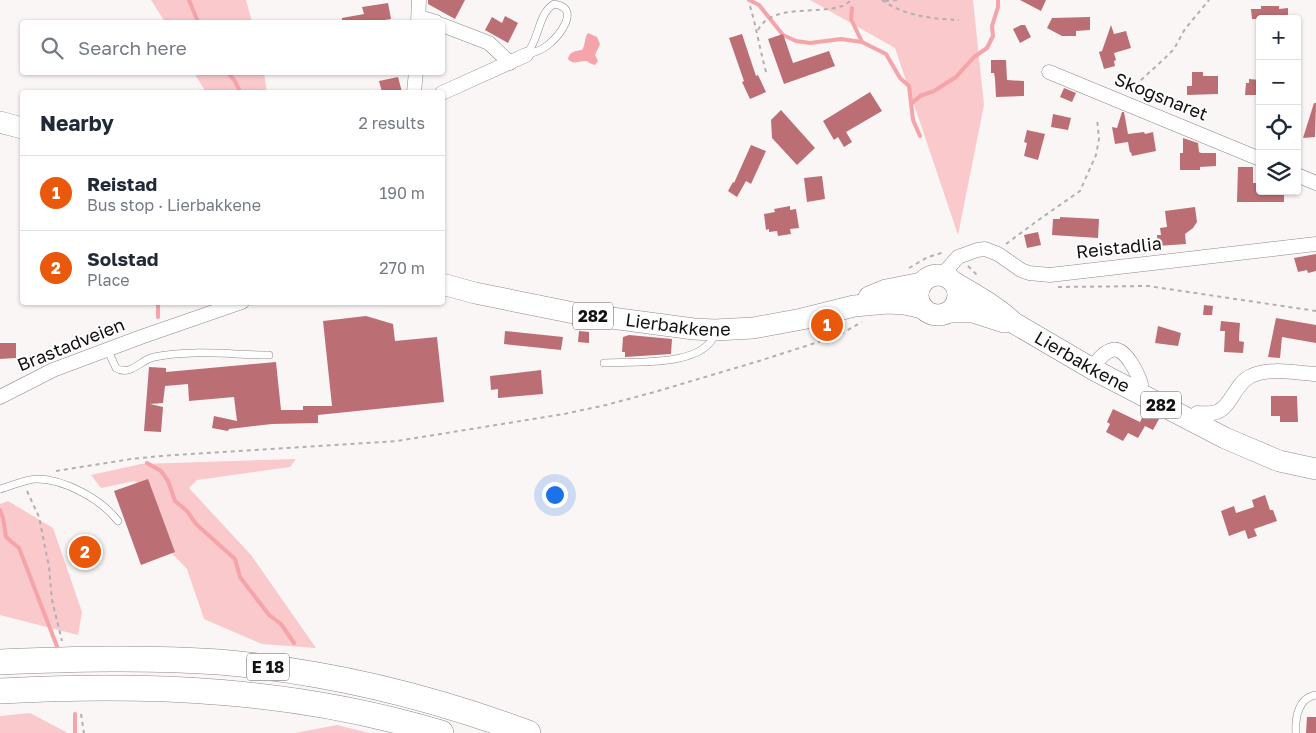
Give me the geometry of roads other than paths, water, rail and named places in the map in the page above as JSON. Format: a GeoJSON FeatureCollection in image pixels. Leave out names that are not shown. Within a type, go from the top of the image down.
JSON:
{"type":"FeatureCollection","features":[{"type":"Feature","properties":{"kind":"highway","name":"E 18"},"geometry":{"type":"LineString","coordinates":[[0,662],[149,659],[219,662],[276,668],[390,690],[468,712],[528,733]]}},
{"type":"Feature","properties":{"kind":"highway","name":"E 18"},"geometry":{"type":"LineString","coordinates":[[0,691],[140,687],[230,692],[290,699],[353,710],[441,733]]}},
{"type":"Feature","properties":{"kind":"main road"},"geometry":{"type":"LineString","coordinates":[[0,122],[20,127]]}},
{"type":"Feature","properties":{"kind":"main road"},"geometry":{"type":"LineString","coordinates":[[914,276],[918,297],[923,308]]}},
{"type":"Feature","properties":{"kind":"main road","name":"282"},"geometry":{"type":"LineString","coordinates":[[914,276],[948,279]]}},
{"type":"Feature","properties":{"kind":"main road","name":"Lierbakkene"},"geometry":{"type":"LineString","coordinates":[[858,314],[862,300],[895,288],[914,276]]}},
{"type":"Feature","properties":{"kind":"main road"},"geometry":{"type":"LineString","coordinates":[[948,279],[958,292],[954,308],[949,312]]}},
{"type":"Feature","properties":{"kind":"main road","name":"Lierbakkene"},"geometry":{"type":"LineString","coordinates":[[948,279],[983,300],[1014,323],[1092,368],[1225,438],[1279,462],[1316,469]]}},
{"type":"Feature","properties":{"kind":"main road","name":"Lierbakkene"},"geometry":{"type":"LineString","coordinates":[[445,285],[574,312],[643,323],[715,330],[768,326],[858,314],[888,303],[923,308]]}},
{"type":"Feature","properties":{"kind":"main road","name":"282"},"geometry":{"type":"LineString","coordinates":[[923,308],[929,313],[936,315],[949,312]]}},
{"type":"Feature","properties":{"kind":"main road","name":"Lierbakkene"},"geometry":{"type":"LineString","coordinates":[[949,312],[972,312],[1014,323]]}},
{"type":"Feature","properties":{"kind":"street"},"geometry":{"type":"LineString","coordinates":[[418,20],[419,0]]}},
{"type":"Feature","properties":{"kind":"street"},"geometry":{"type":"LineString","coordinates":[[445,26],[489,43],[510,63]]}},
{"type":"Feature","properties":{"kind":"street"},"geometry":{"type":"LineString","coordinates":[[445,92],[526,55]]}},
{"type":"Feature","properties":{"kind":"street","name":"Skogsnaret"},"geometry":{"type":"LineString","coordinates":[[1049,72],[1256,156]]}},
{"type":"Feature","properties":{"kind":"street"},"geometry":{"type":"LineString","coordinates":[[414,90],[416,75]]}},
{"type":"Feature","properties":{"kind":"street"},"geometry":{"type":"LineString","coordinates":[[1301,177],[1316,183]]}},
{"type":"Feature","properties":{"kind":"street","name":"Reistadlia"},"geometry":{"type":"LineString","coordinates":[[948,279],[958,257],[985,249],[998,254],[1021,270],[1029,273],[1050,275],[1316,244]]}},
{"type":"Feature","properties":{"kind":"street","name":"Brastadveien"},"geometry":{"type":"LineString","coordinates":[[0,397],[53,370],[233,305]]}},
{"type":"Feature","properties":{"kind":"street"},"geometry":{"type":"LineString","coordinates":[[1092,368],[1103,355],[1111,350],[1123,352],[1141,384]]}},
{"type":"Feature","properties":{"kind":"street"},"geometry":{"type":"LineString","coordinates":[[1197,413],[1218,412],[1223,408],[1242,381],[1252,375],[1270,372],[1316,374]]}},
{"type":"Feature","properties":{"kind":"lane"},"geometry":{"type":"LineString","coordinates":[[554,4],[565,8],[568,19],[559,33],[547,46],[526,55],[532,48],[550,6],[554,4]]}},
{"type":"Feature","properties":{"kind":"lane"},"geometry":{"type":"LineString","coordinates":[[604,363],[646,363],[682,358],[709,344],[713,339],[715,330]]}},
{"type":"Feature","properties":{"kind":"lane"},"geometry":{"type":"LineString","coordinates":[[108,351],[116,368],[122,371],[134,368],[150,358],[168,354],[269,355]]}},
{"type":"Feature","properties":{"kind":"lane"},"geometry":{"type":"LineString","coordinates":[[0,489],[36,479],[46,480],[66,486],[101,503],[118,521]]}},
{"type":"Feature","properties":{"kind":"lane"},"geometry":{"type":"LineString","coordinates":[[1296,733],[1298,710],[1309,696],[1316,695]]}},
{"type":"Feature","properties":{"kind":"waterway"},"geometry":{"type":"LineString","coordinates":[[189,0],[197,20]]}},
{"type":"Feature","properties":{"kind":"waterway"},"geometry":{"type":"LineString","coordinates":[[749,0],[759,5],[783,35],[796,41],[810,43],[841,39],[862,42],[886,54],[900,78],[909,86],[913,120],[920,136]]}},
{"type":"Feature","properties":{"kind":"waterway"},"geometry":{"type":"LineString","coordinates":[[911,104],[920,96],[934,91],[956,77],[974,57],[987,48],[993,36],[992,26],[998,7],[998,0]]}},
{"type":"Feature","properties":{"kind":"waterway"},"geometry":{"type":"LineString","coordinates":[[852,8],[851,19],[862,42]]}},
{"type":"Feature","properties":{"kind":"waterway"},"geometry":{"type":"LineString","coordinates":[[230,75],[239,90]]}},
{"type":"Feature","properties":{"kind":"waterway"},"geometry":{"type":"LineString","coordinates":[[158,305],[158,317]]}},
{"type":"Feature","properties":{"kind":"waterway"},"geometry":{"type":"LineString","coordinates":[[147,463],[161,471],[168,481],[175,501],[187,511],[196,524],[235,559],[240,577],[269,615],[281,624],[294,643]]}},
{"type":"Feature","properties":{"kind":"waterway"},"geometry":{"type":"LineString","coordinates":[[0,510],[6,537],[19,548],[58,649]]}},
{"type":"Feature","properties":{"kind":"waterway"},"geometry":{"type":"LineString","coordinates":[[75,714],[75,733]]}},
{"type":"Feature","properties":{"kind":"place","name":"Reistad"},"geometry":{"type":"Point","coordinates":[827,325]}},
{"type":"Feature","properties":{"kind":"place","name":"Solstad"},"geometry":{"type":"Point","coordinates":[85,552]}}]}
